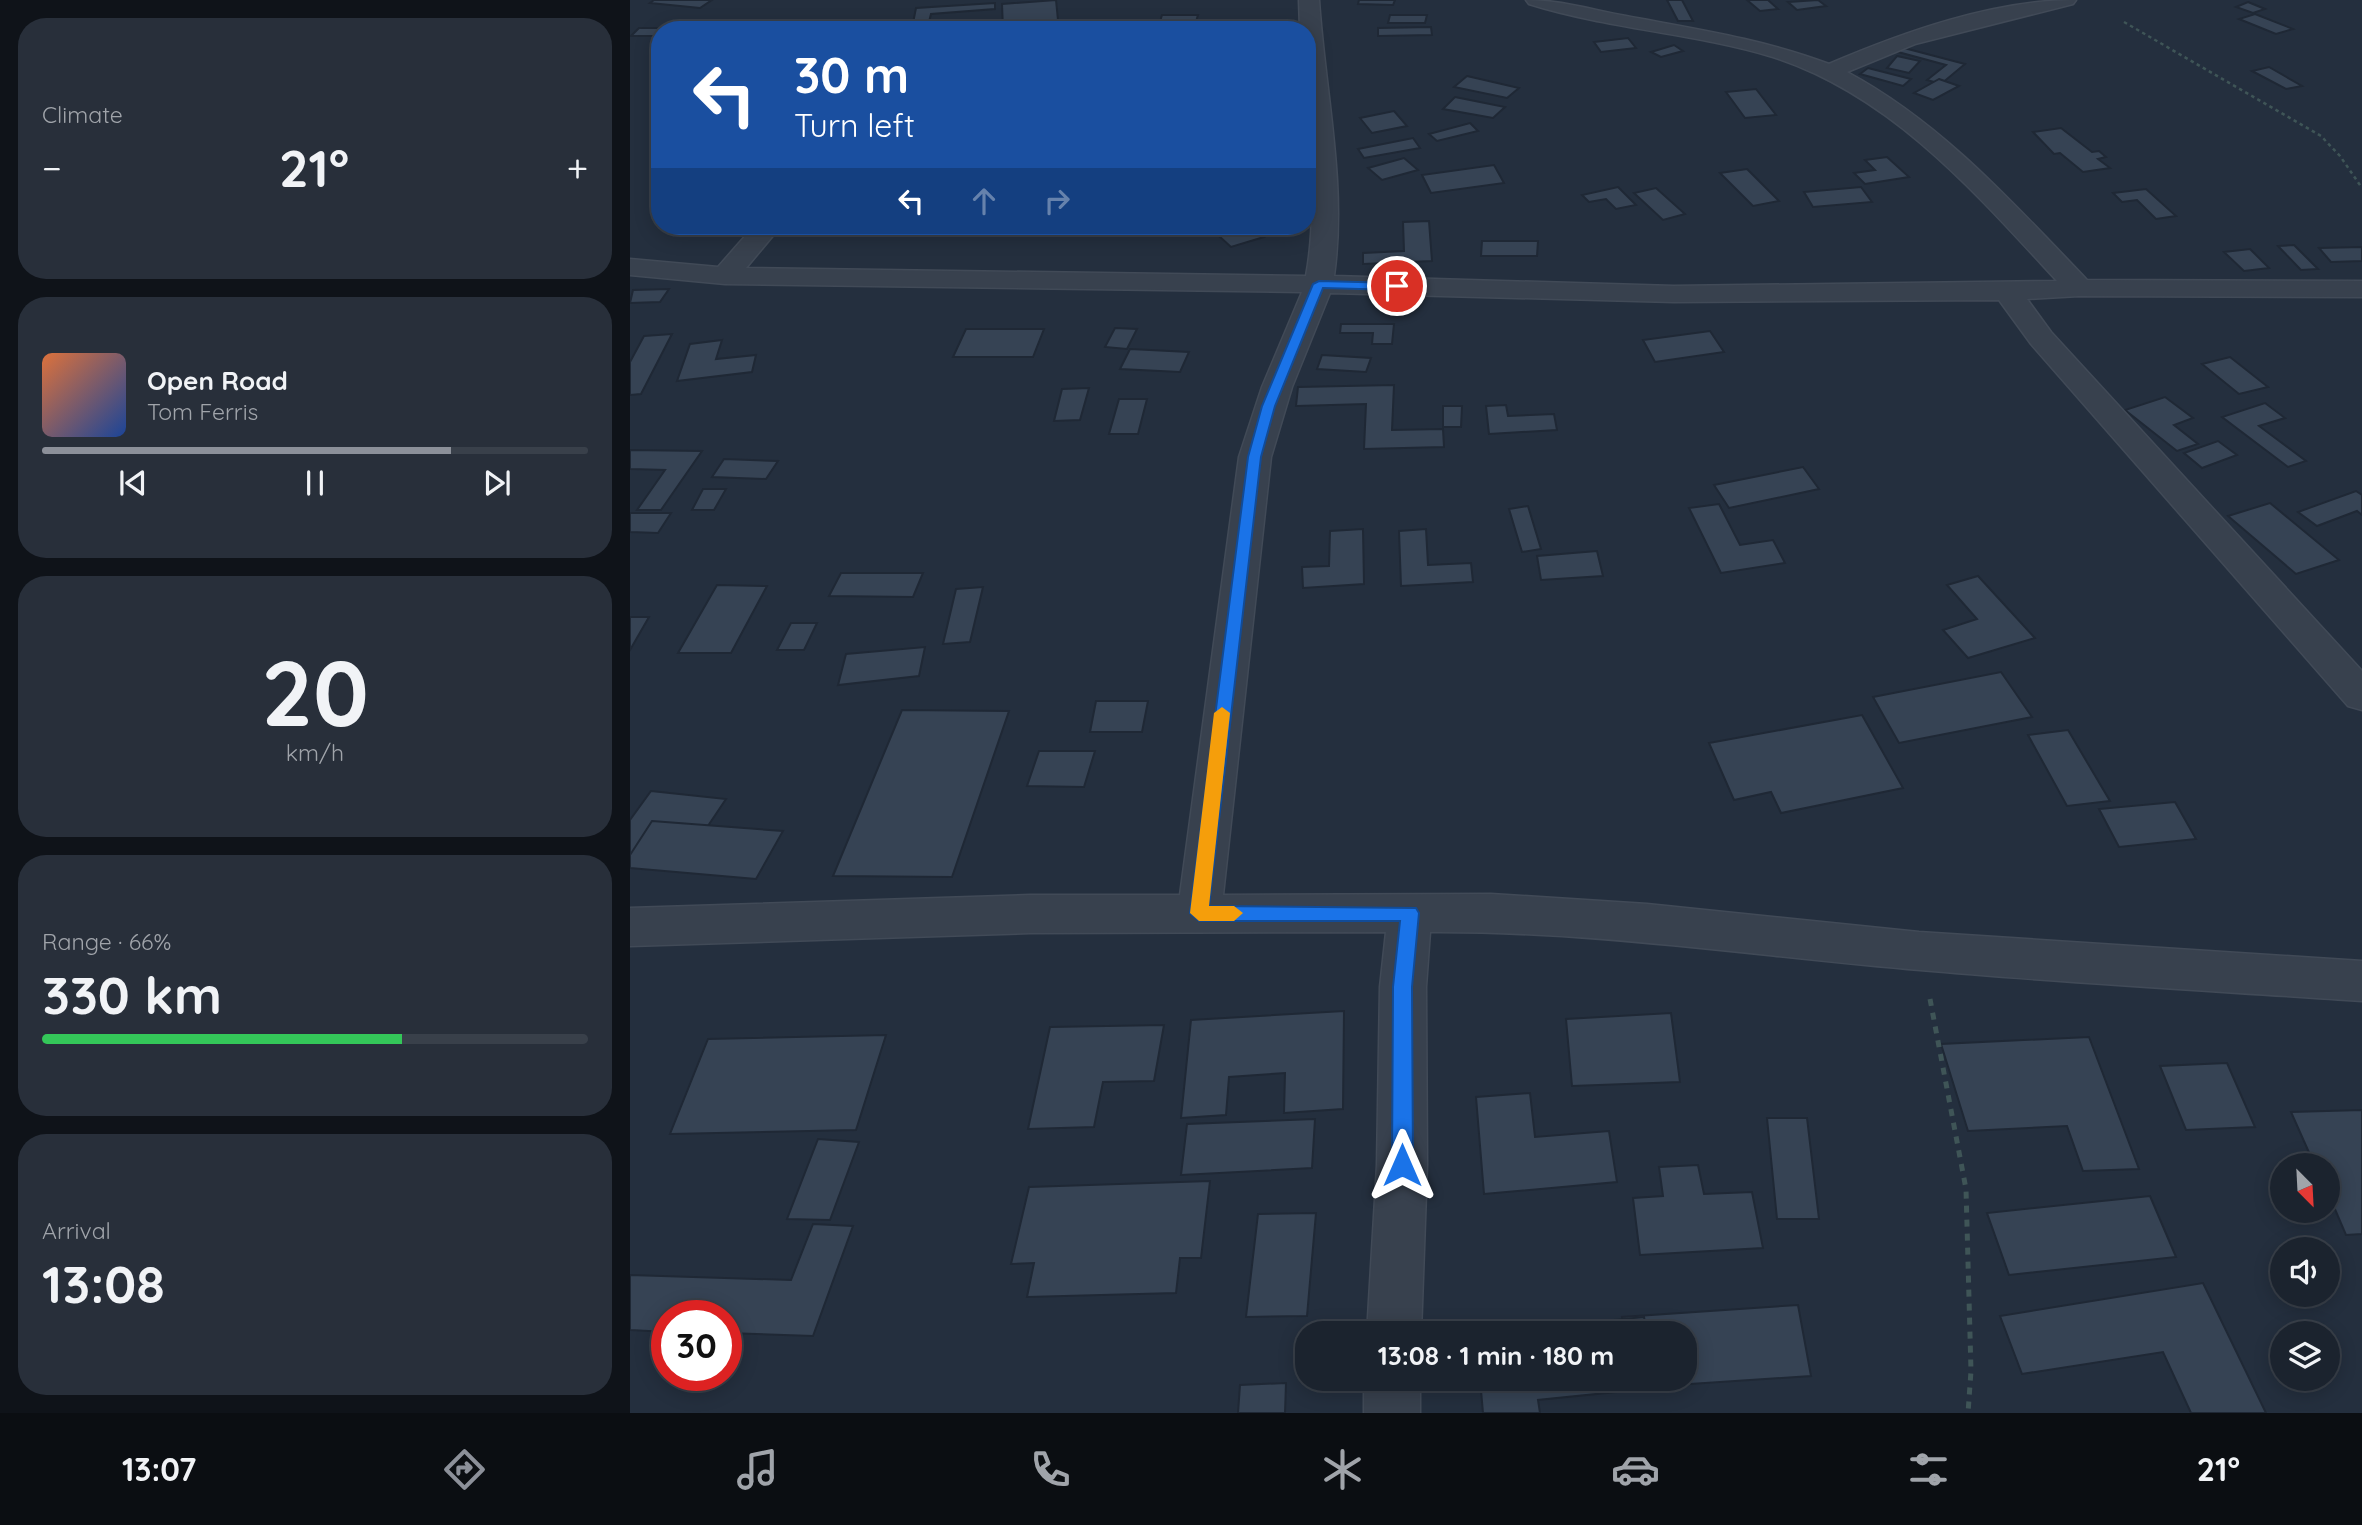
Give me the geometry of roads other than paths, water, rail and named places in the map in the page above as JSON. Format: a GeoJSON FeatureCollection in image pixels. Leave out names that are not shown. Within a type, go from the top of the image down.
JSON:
{"type":"FeatureCollection","features":[{"type":"Feature","properties":{"kind":"street"},"geometry":{"type":"LineString","coordinates":[[1309,0],[1310,21]]}},
{"type":"Feature","properties":{"kind":"street"},"geometry":{"type":"LineString","coordinates":[[1536,0],[1589,17],[1767,49],[1828,72],[1880,103],[1944,149],[2079,288]]}},
{"type":"Feature","properties":{"kind":"street"},"geometry":{"type":"LineString","coordinates":[[1828,72],[1907,39],[2066,0]]}},
{"type":"Feature","properties":{"kind":"street"},"geometry":{"type":"LineString","coordinates":[[1199,913],[1255,457],[1268,406],[1319,284],[1325,180],[1316,109]]}},
{"type":"Feature","properties":{"kind":"street"},"geometry":{"type":"LineString","coordinates":[[725,276],[760,235]]}},
{"type":"Feature","properties":{"kind":"street"},"geometry":{"type":"LineString","coordinates":[[630,267],[725,276],[1319,284],[1674,294],[2007,292],[2079,288],[2362,289]]}},
{"type":"Feature","properties":{"kind":"street"},"geometry":{"type":"LineString","coordinates":[[2007,292],[2041,338],[2362,696]]}},
{"type":"Feature","properties":{"kind":"street"},"geometry":{"type":"LineString","coordinates":[[1395,1321],[1402,1165],[1403,987],[1410,913]]}},
{"type":"Feature","properties":{"kind":"street"},"geometry":{"type":"LineString","coordinates":[[630,927],[1030,914],[1491,913],[1647,923],[1919,951],[2362,981]]}},
{"type":"Feature","properties":{"kind":"street"},"geometry":{"type":"LineString","coordinates":[[1392,1391],[1392,1413]]}}]}
